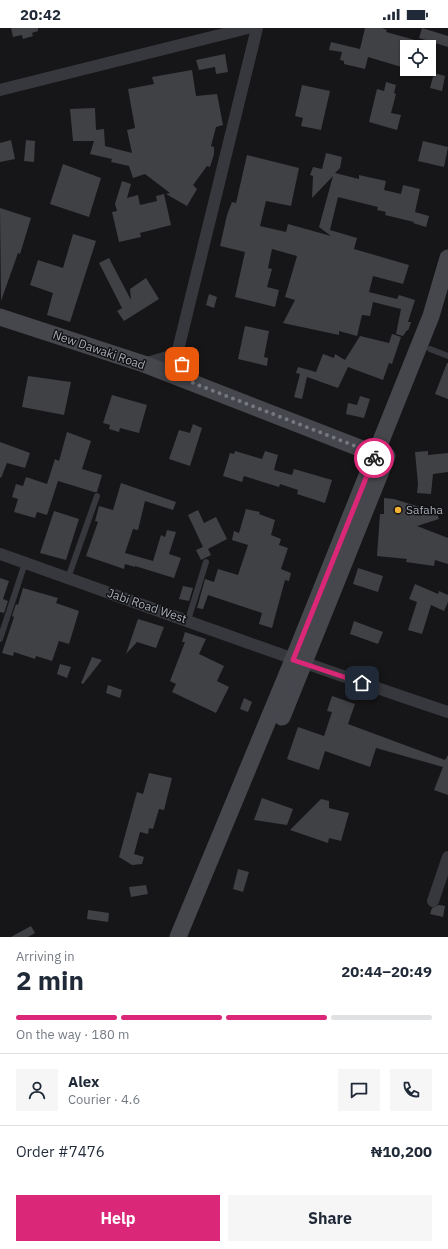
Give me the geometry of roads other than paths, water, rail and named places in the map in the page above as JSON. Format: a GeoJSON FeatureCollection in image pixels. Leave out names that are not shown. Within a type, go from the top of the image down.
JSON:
{"type":"FeatureCollection","features":[{"type":"Feature","properties":{"kind":"street"},"geometry":{"type":"LineString","coordinates":[[0,90],[248,28]]}},
{"type":"Feature","properties":{"kind":"street"},"geometry":{"type":"LineString","coordinates":[[193,383],[177,354],[257,28]]}},
{"type":"Feature","properties":{"kind":"street"},"geometry":{"type":"LineString","coordinates":[[299,662],[376,454],[431,316],[448,258]]}},
{"type":"Feature","properties":{"kind":"street"},"geometry":{"type":"LineString","coordinates":[[190,937],[195,913],[206,885],[430,349],[448,300]]}},
{"type":"Feature","properties":{"kind":"street","name":"New Dawaki Road"},"geometry":{"type":"LineString","coordinates":[[0,317],[144,364],[376,454]]}},
{"type":"Feature","properties":{"kind":"street"},"geometry":{"type":"LineString","coordinates":[[144,364],[177,354]]}},
{"type":"Feature","properties":{"kind":"street","name":"Jabi Road West"},"geometry":{"type":"LineString","coordinates":[[0,554],[188,620],[299,662],[448,712]]}},
{"type":"Feature","properties":{"kind":"street"},"geometry":{"type":"LineString","coordinates":[[432,901],[448,857]]}},
{"type":"Feature","properties":{"kind":"street"},"geometry":{"type":"LineString","coordinates":[[178,937],[195,913]]}},
{"type":"Feature","properties":{"kind":"lane"},"geometry":{"type":"LineString","coordinates":[[430,349],[448,356]]}},
{"type":"Feature","properties":{"kind":"lane"},"geometry":{"type":"LineString","coordinates":[[68,578],[97,496]]}},
{"type":"Feature","properties":{"kind":"lane"},"geometry":{"type":"LineString","coordinates":[[188,620],[206,562]]}},
{"type":"Feature","properties":{"kind":"lane"},"geometry":{"type":"LineString","coordinates":[[0,639],[25,563]]}},
{"type":"Feature","properties":{"kind":"place","name":"Safaha"},"geometry":{"type":"Point","coordinates":[398,510]}}]}
